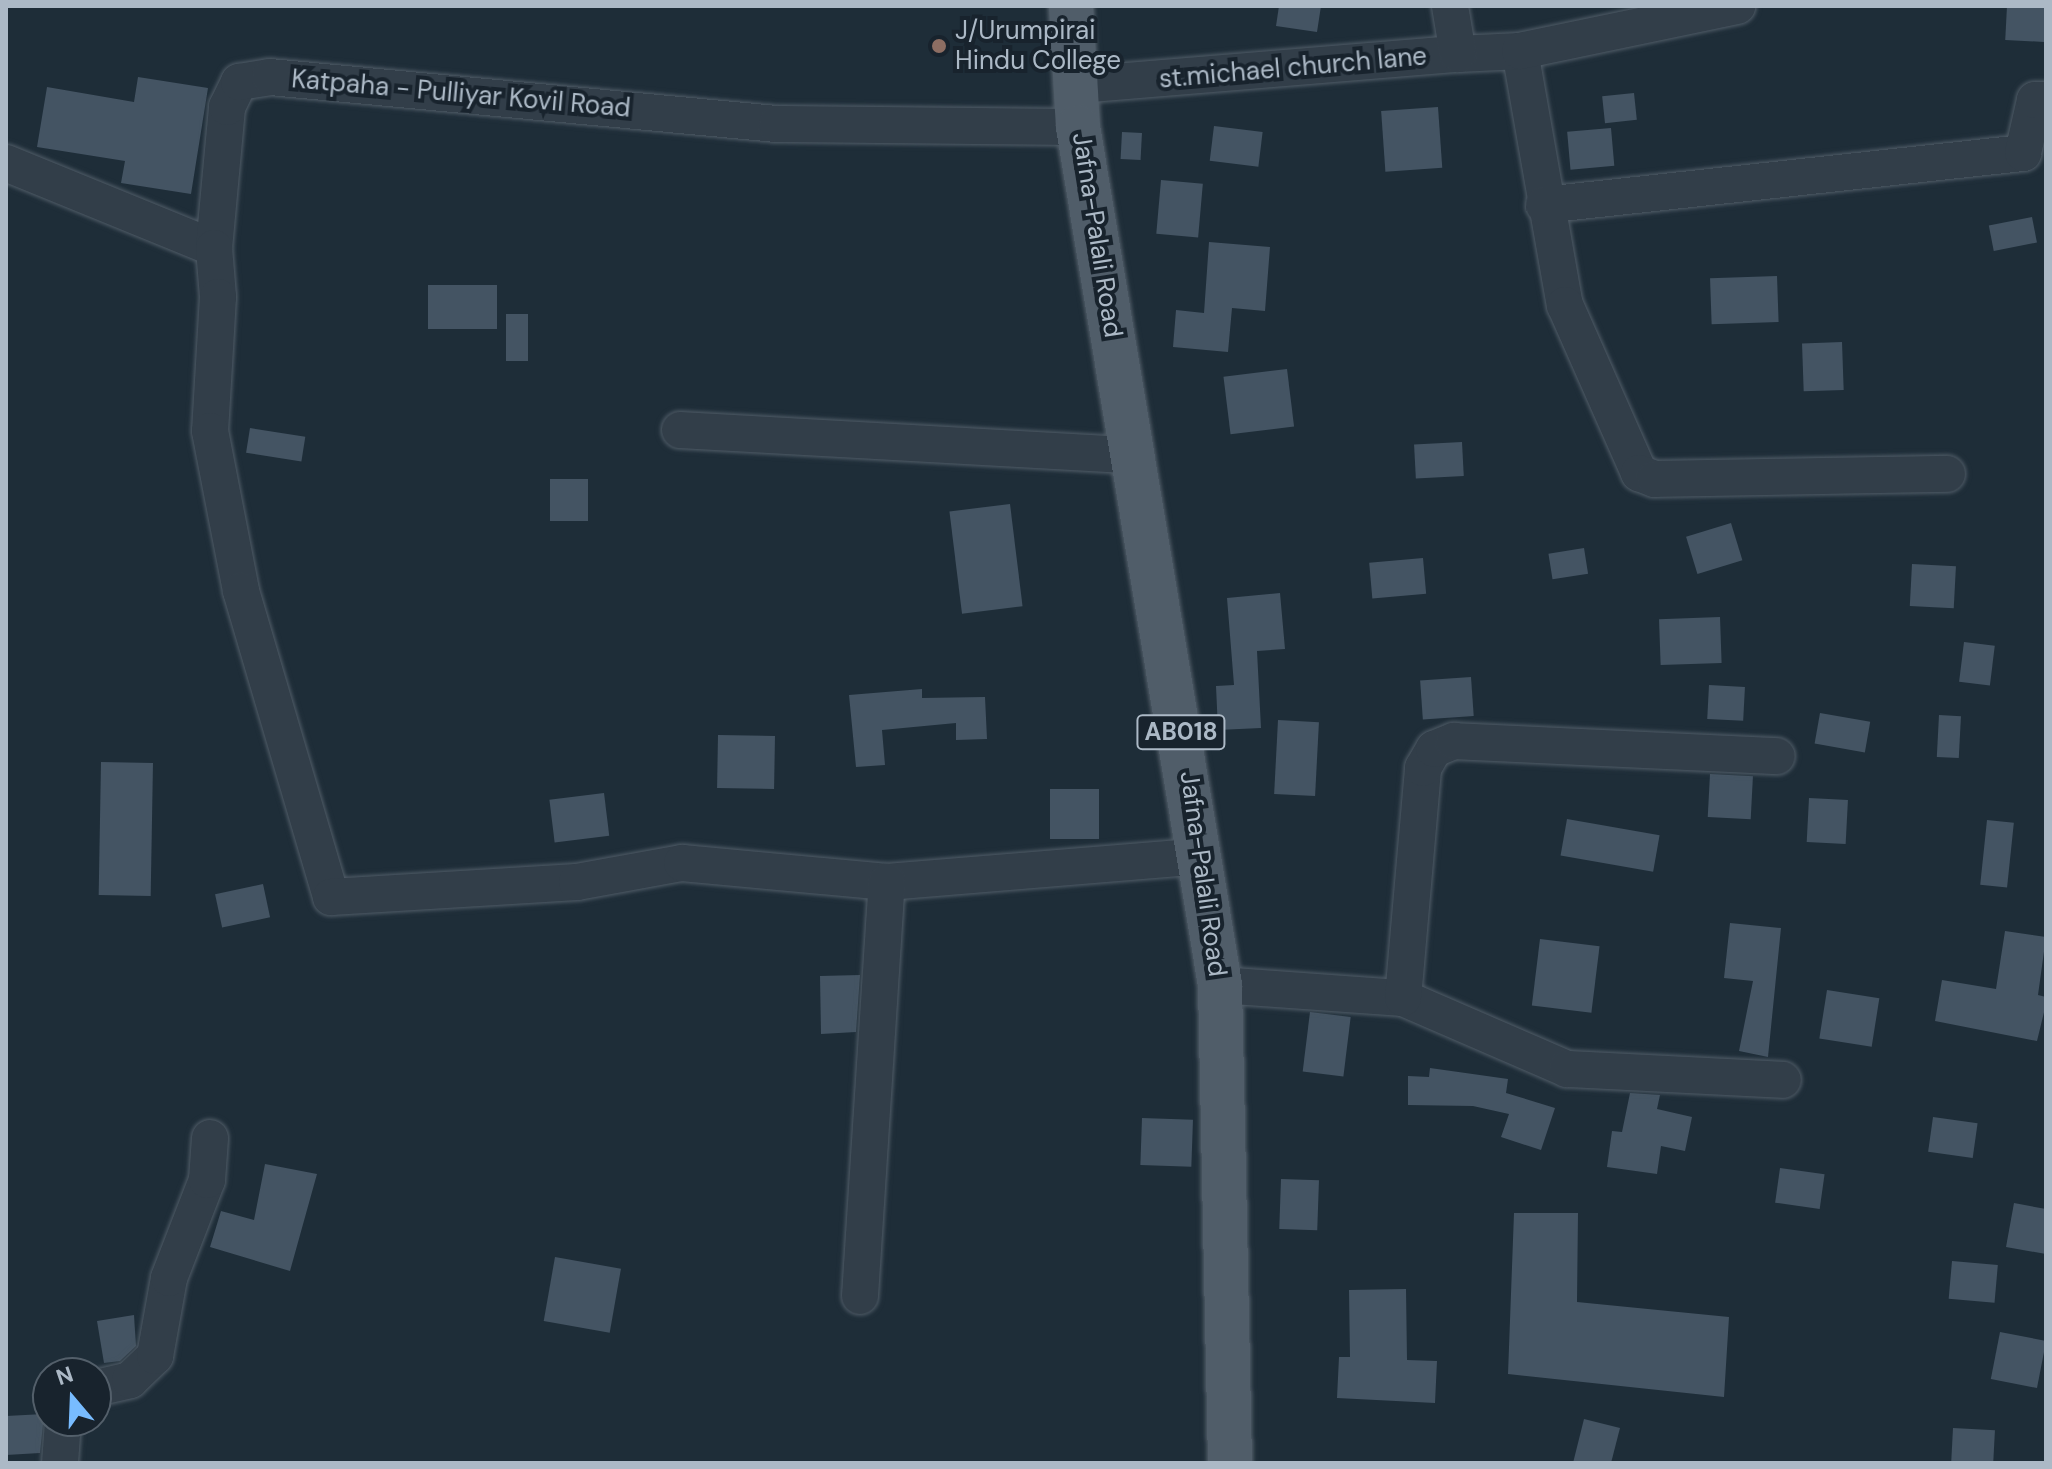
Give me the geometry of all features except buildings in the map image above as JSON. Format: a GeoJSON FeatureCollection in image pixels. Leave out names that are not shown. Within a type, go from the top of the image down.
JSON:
{"type":"FeatureCollection","features":[{"type":"Feature","properties":{"kind":"main road","name":"Jafna-Palali Road"},"geometry":{"type":"LineString","coordinates":[[1071,6],[1078,106],[1202,856],[1220,985],[1230,1463]]}},
{"type":"Feature","properties":{"kind":"street","name":"st.michael church lane"},"geometry":{"type":"LineString","coordinates":[[1078,106],[1458,54],[1450,6]]}},
{"type":"Feature","properties":{"kind":"street"},"geometry":{"type":"LineString","coordinates":[[1458,54],[1520,51],[1737,6]]}},
{"type":"Feature","properties":{"kind":"street"},"geometry":{"type":"LineString","coordinates":[[1520,51],[1544,205],[1565,305],[1639,473],[1655,479],[1947,474]]}},
{"type":"Feature","properties":{"kind":"street","name":"Katpaha - Pulliyar Kovil Road"},"geometry":{"type":"LineString","coordinates":[[214,248],[227,107],[239,82],[270,77],[777,124],[1078,106]]}},
{"type":"Feature","properties":{"kind":"street"},"geometry":{"type":"LineString","coordinates":[[1544,205],[2023,153],[2035,100],[2046,100]]}},
{"type":"Feature","properties":{"kind":"street"},"geometry":{"type":"LineString","coordinates":[[6,163],[214,248],[218,297],[210,431],[241,591],[331,897],[577,882],[682,863],[887,882],[1202,856]]}},
{"type":"Feature","properties":{"kind":"street"},"geometry":{"type":"LineString","coordinates":[[680,430],[1134,455]]}},
{"type":"Feature","properties":{"kind":"street"},"geometry":{"type":"LineString","coordinates":[[1403,998],[1423,768],[1434,749],[1454,741],[1777,756]]}},
{"type":"Feature","properties":{"kind":"street"},"geometry":{"type":"LineString","coordinates":[[860,1296],[887,882]]}},
{"type":"Feature","properties":{"kind":"street"},"geometry":{"type":"LineString","coordinates":[[1220,985],[1403,998],[1567,1069],[1783,1080]]}},
{"type":"Feature","properties":{"kind":"street"},"geometry":{"type":"LineString","coordinates":[[112,1384],[130,1380],[155,1356],[169,1278],[207,1180],[210,1138]]}},
{"type":"Feature","properties":{"kind":"street"},"geometry":{"type":"LineString","coordinates":[[60,1463],[62,1437]]}},
{"type":"Feature","properties":{"kind":"place","name":"J/Urumpirai Hindu College"},"geometry":{"type":"Point","coordinates":[939,46]}}]}
